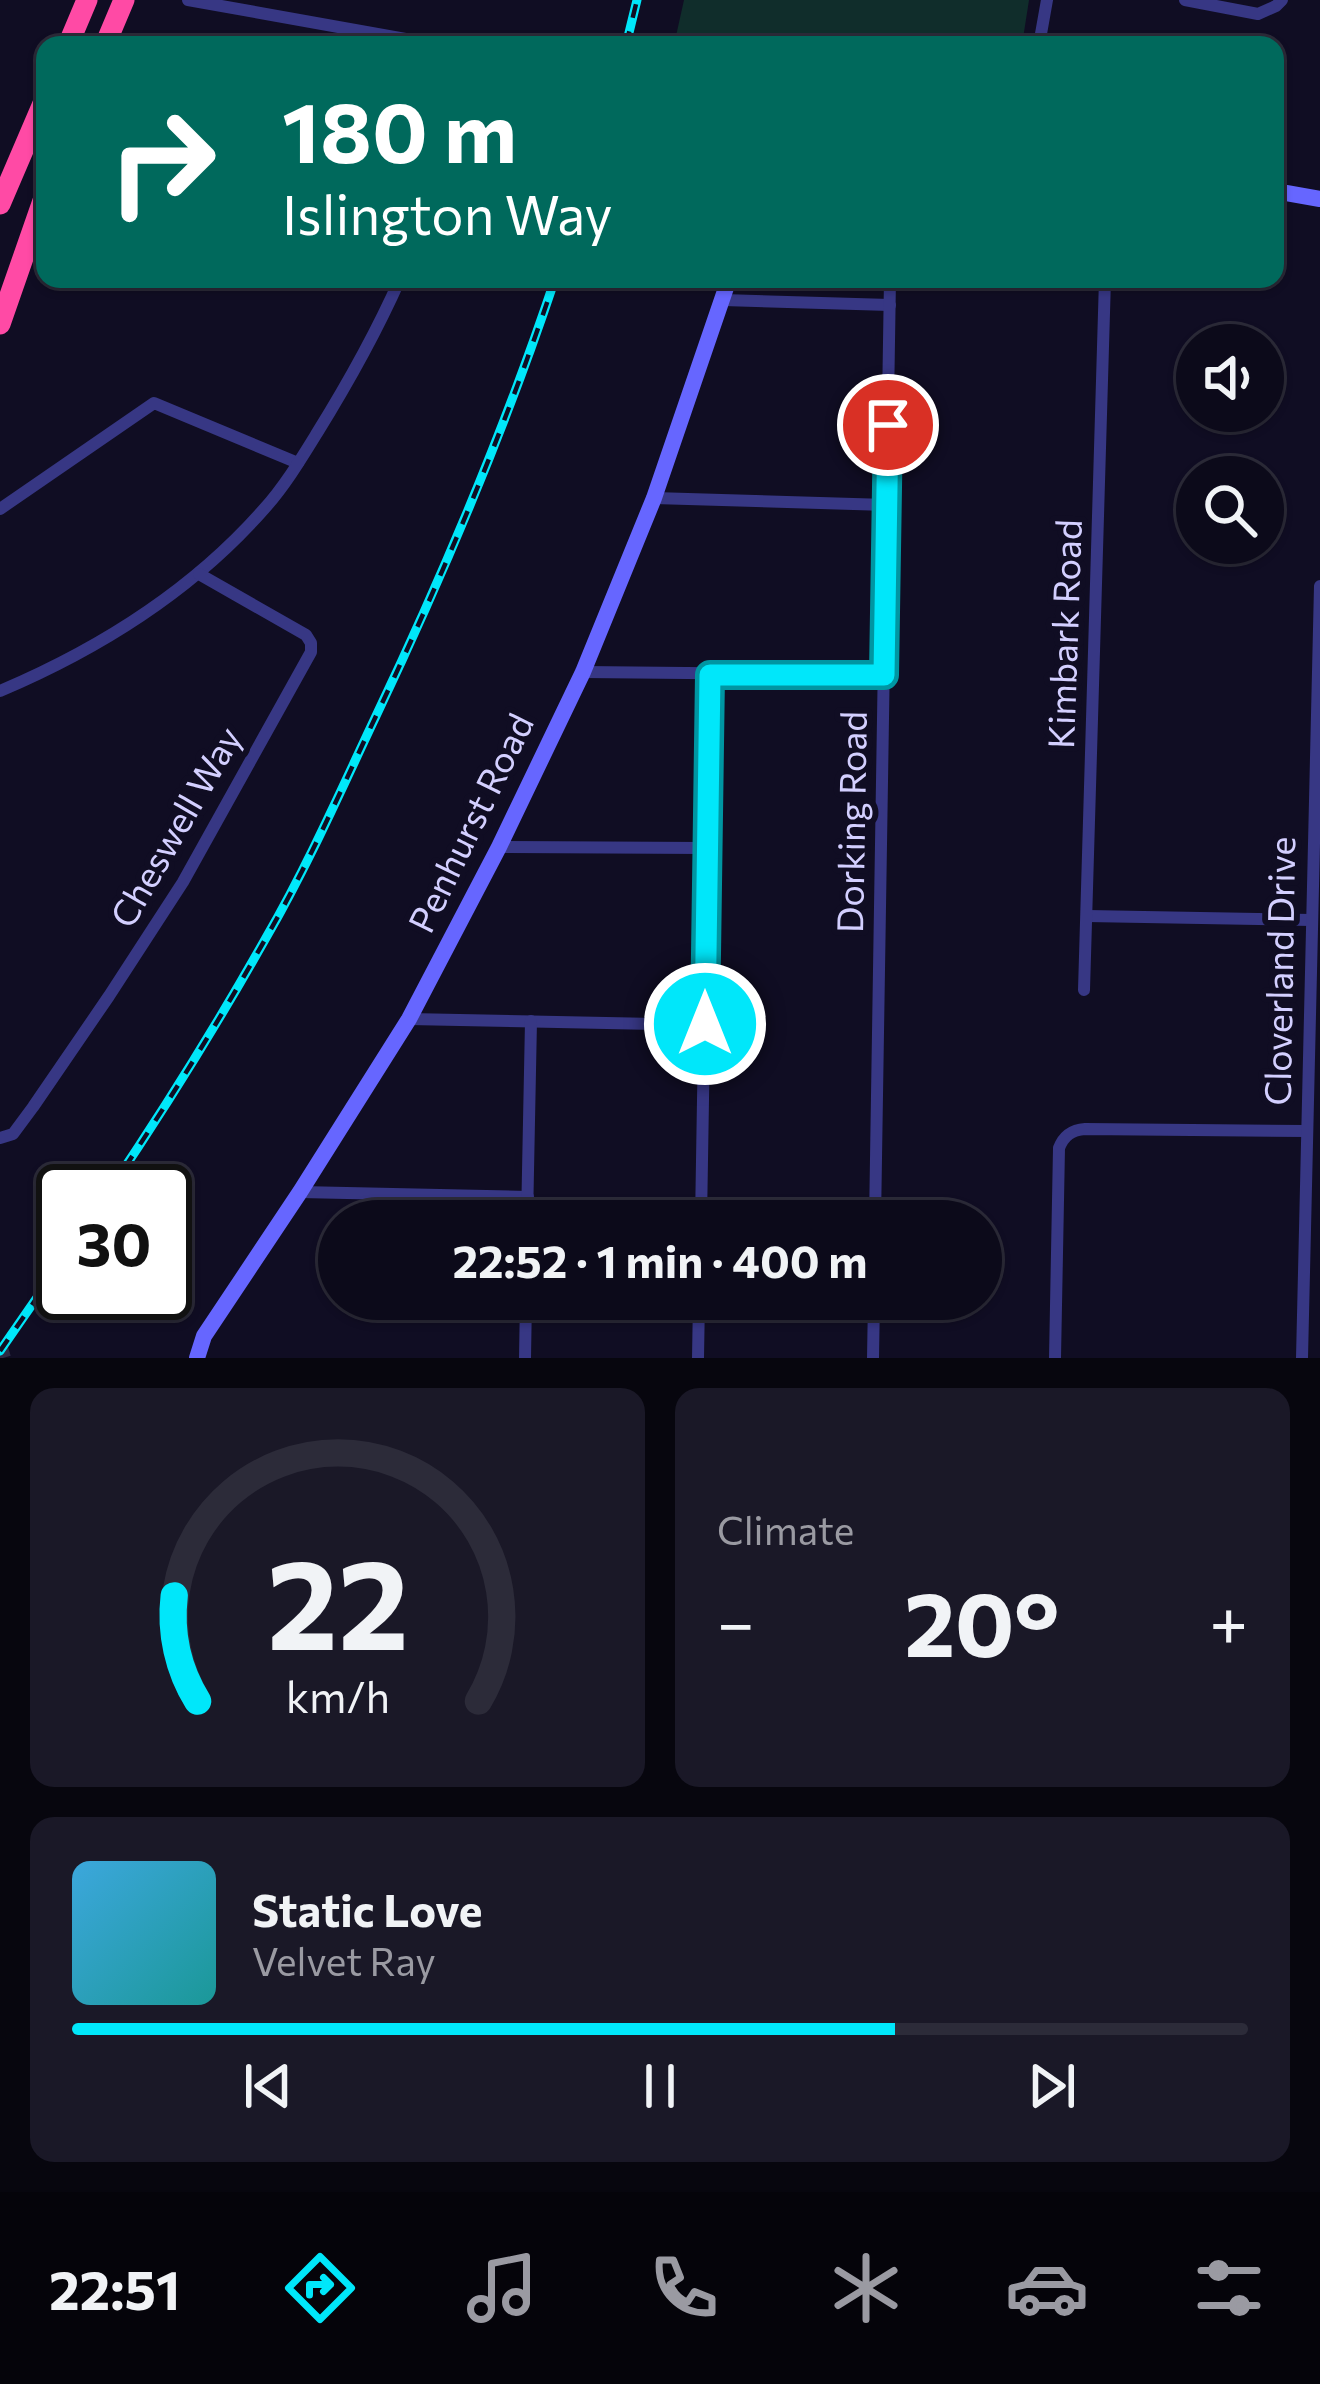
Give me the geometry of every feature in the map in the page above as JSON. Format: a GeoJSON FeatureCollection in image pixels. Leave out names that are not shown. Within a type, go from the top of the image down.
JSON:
{"type":"FeatureCollection","features":[{"type":"Feature","properties":{"kind":"highway"},"geometry":{"type":"LineString","coordinates":[[72,36],[88,0]]}},
{"type":"Feature","properties":{"kind":"highway"},"geometry":{"type":"LineString","coordinates":[[109,36],[124,0]]}},
{"type":"Feature","properties":{"kind":"highway"},"geometry":{"type":"LineString","coordinates":[[0,171],[36,111]]}},
{"type":"Feature","properties":{"kind":"highway"},"geometry":{"type":"LineString","coordinates":[[0,204],[36,118]]}},
{"type":"Feature","properties":{"kind":"highway"},"geometry":{"type":"LineString","coordinates":[[0,290],[36,206]]}},
{"type":"Feature","properties":{"kind":"highway"},"geometry":{"type":"LineString","coordinates":[[0,325],[36,221]]}},
{"type":"Feature","properties":{"kind":"street"},"geometry":{"type":"LineString","coordinates":[[188,0],[389,36]]}},
{"type":"Feature","properties":{"kind":"street"},"geometry":{"type":"LineString","coordinates":[[1041,36],[1047,0]]}},
{"type":"Feature","properties":{"kind":"street"},"geometry":{"type":"LineString","coordinates":[[1185,0],[1258,14],[1282,0]]}},
{"type":"Feature","properties":{"kind":"street"},"geometry":{"type":"LineString","coordinates":[[1284,193],[1320,199]]}},
{"type":"Feature","properties":{"kind":"street"},"geometry":{"type":"LineString","coordinates":[[0,692],[103,640],[199,574],[267,506],[357,369],[396,288]]}},
{"type":"Feature","properties":{"kind":"street","name":"Penhurst Road"},"geometry":{"type":"LineString","coordinates":[[197,1358],[204,1336],[409,1019],[499,847],[583,672],[654,498],[726,288]]}},
{"type":"Feature","properties":{"kind":"street","name":"Dorking Road"},"geometry":{"type":"LineString","coordinates":[[875,1200],[890,288]]}},
{"type":"Feature","properties":{"kind":"street","name":"Kimbark Road"},"geometry":{"type":"LineString","coordinates":[[1084,991],[1105,288]]}},
{"type":"Feature","properties":{"kind":"street"},"geometry":{"type":"LineString","coordinates":[[723,300],[890,305]]}},
{"type":"Feature","properties":{"kind":"street"},"geometry":{"type":"LineString","coordinates":[[0,509],[154,403],[298,464]]}},
{"type":"Feature","properties":{"kind":"street"},"geometry":{"type":"LineString","coordinates":[[654,498],[887,505]]}},
{"type":"Feature","properties":{"kind":"street","name":"Cheswell Way"},"geometry":{"type":"LineString","coordinates":[[0,1138],[13,1134],[171,901],[311,652],[306,635],[199,574]]}},
{"type":"Feature","properties":{"kind":"street","name":"Cloverland Drive"},"geometry":{"type":"LineString","coordinates":[[1302,1358],[1315,958],[1311,920],[1320,586]]}},
{"type":"Feature","properties":{"kind":"street"},"geometry":{"type":"LineString","coordinates":[[583,672],[884,675]]}},
{"type":"Feature","properties":{"kind":"street"},"geometry":{"type":"LineString","coordinates":[[701,1200],[710,675]]}},
{"type":"Feature","properties":{"kind":"street"},"geometry":{"type":"LineString","coordinates":[[499,847],[705,848]]}},
{"type":"Feature","properties":{"kind":"street"},"geometry":{"type":"LineString","coordinates":[[1087,916],[1311,920]]}},
{"type":"Feature","properties":{"kind":"street"},"geometry":{"type":"LineString","coordinates":[[409,1019],[705,1024]]}},
{"type":"Feature","properties":{"kind":"street"},"geometry":{"type":"LineString","coordinates":[[528,1200],[531,1021]]}},
{"type":"Feature","properties":{"kind":"street"},"geometry":{"type":"LineString","coordinates":[[1055,1358],[1059,1148],[1066,1136],[1085,1129],[1306,1131]]}},
{"type":"Feature","properties":{"kind":"street"},"geometry":{"type":"LineString","coordinates":[[300,1192],[528,1197]]}},
{"type":"Feature","properties":{"kind":"street"},"geometry":{"type":"LineString","coordinates":[[525,1358],[526,1320]]}},
{"type":"Feature","properties":{"kind":"street"},"geometry":{"type":"LineString","coordinates":[[698,1358],[699,1320]]}},
{"type":"Feature","properties":{"kind":"street"},"geometry":{"type":"LineString","coordinates":[[873,1358],[874,1320]]}},
{"type":"Feature","properties":{"kind":"green space"},"geometry":{"type":"Polygon","coordinates":[[[684,0],[1029,0],[1023,36],[676,36],[684,0]]]}},
{"type":"Feature","properties":{"kind":"tunnel"},"geometry":{"type":"LineString","coordinates":[[0,1348],[3,1358]]}},
{"type":"Feature","properties":{"kind":"railway"},"geometry":{"type":"LineString","coordinates":[[628,36],[637,0]]}},
{"type":"Feature","properties":{"kind":"railway"},"geometry":{"type":"LineString","coordinates":[[127,1164],[230,1001],[310,855],[449,554],[552,288]]}},
{"type":"Feature","properties":{"kind":"railway"},"geometry":{"type":"LineString","coordinates":[[0,1351],[36,1299]]}},
{"type":"Feature","properties":{"kind":"route"},"geometry":{"type":"LineString","coordinates":[[705,1024],[710,675],[884,675],[888,425]]}}]}
